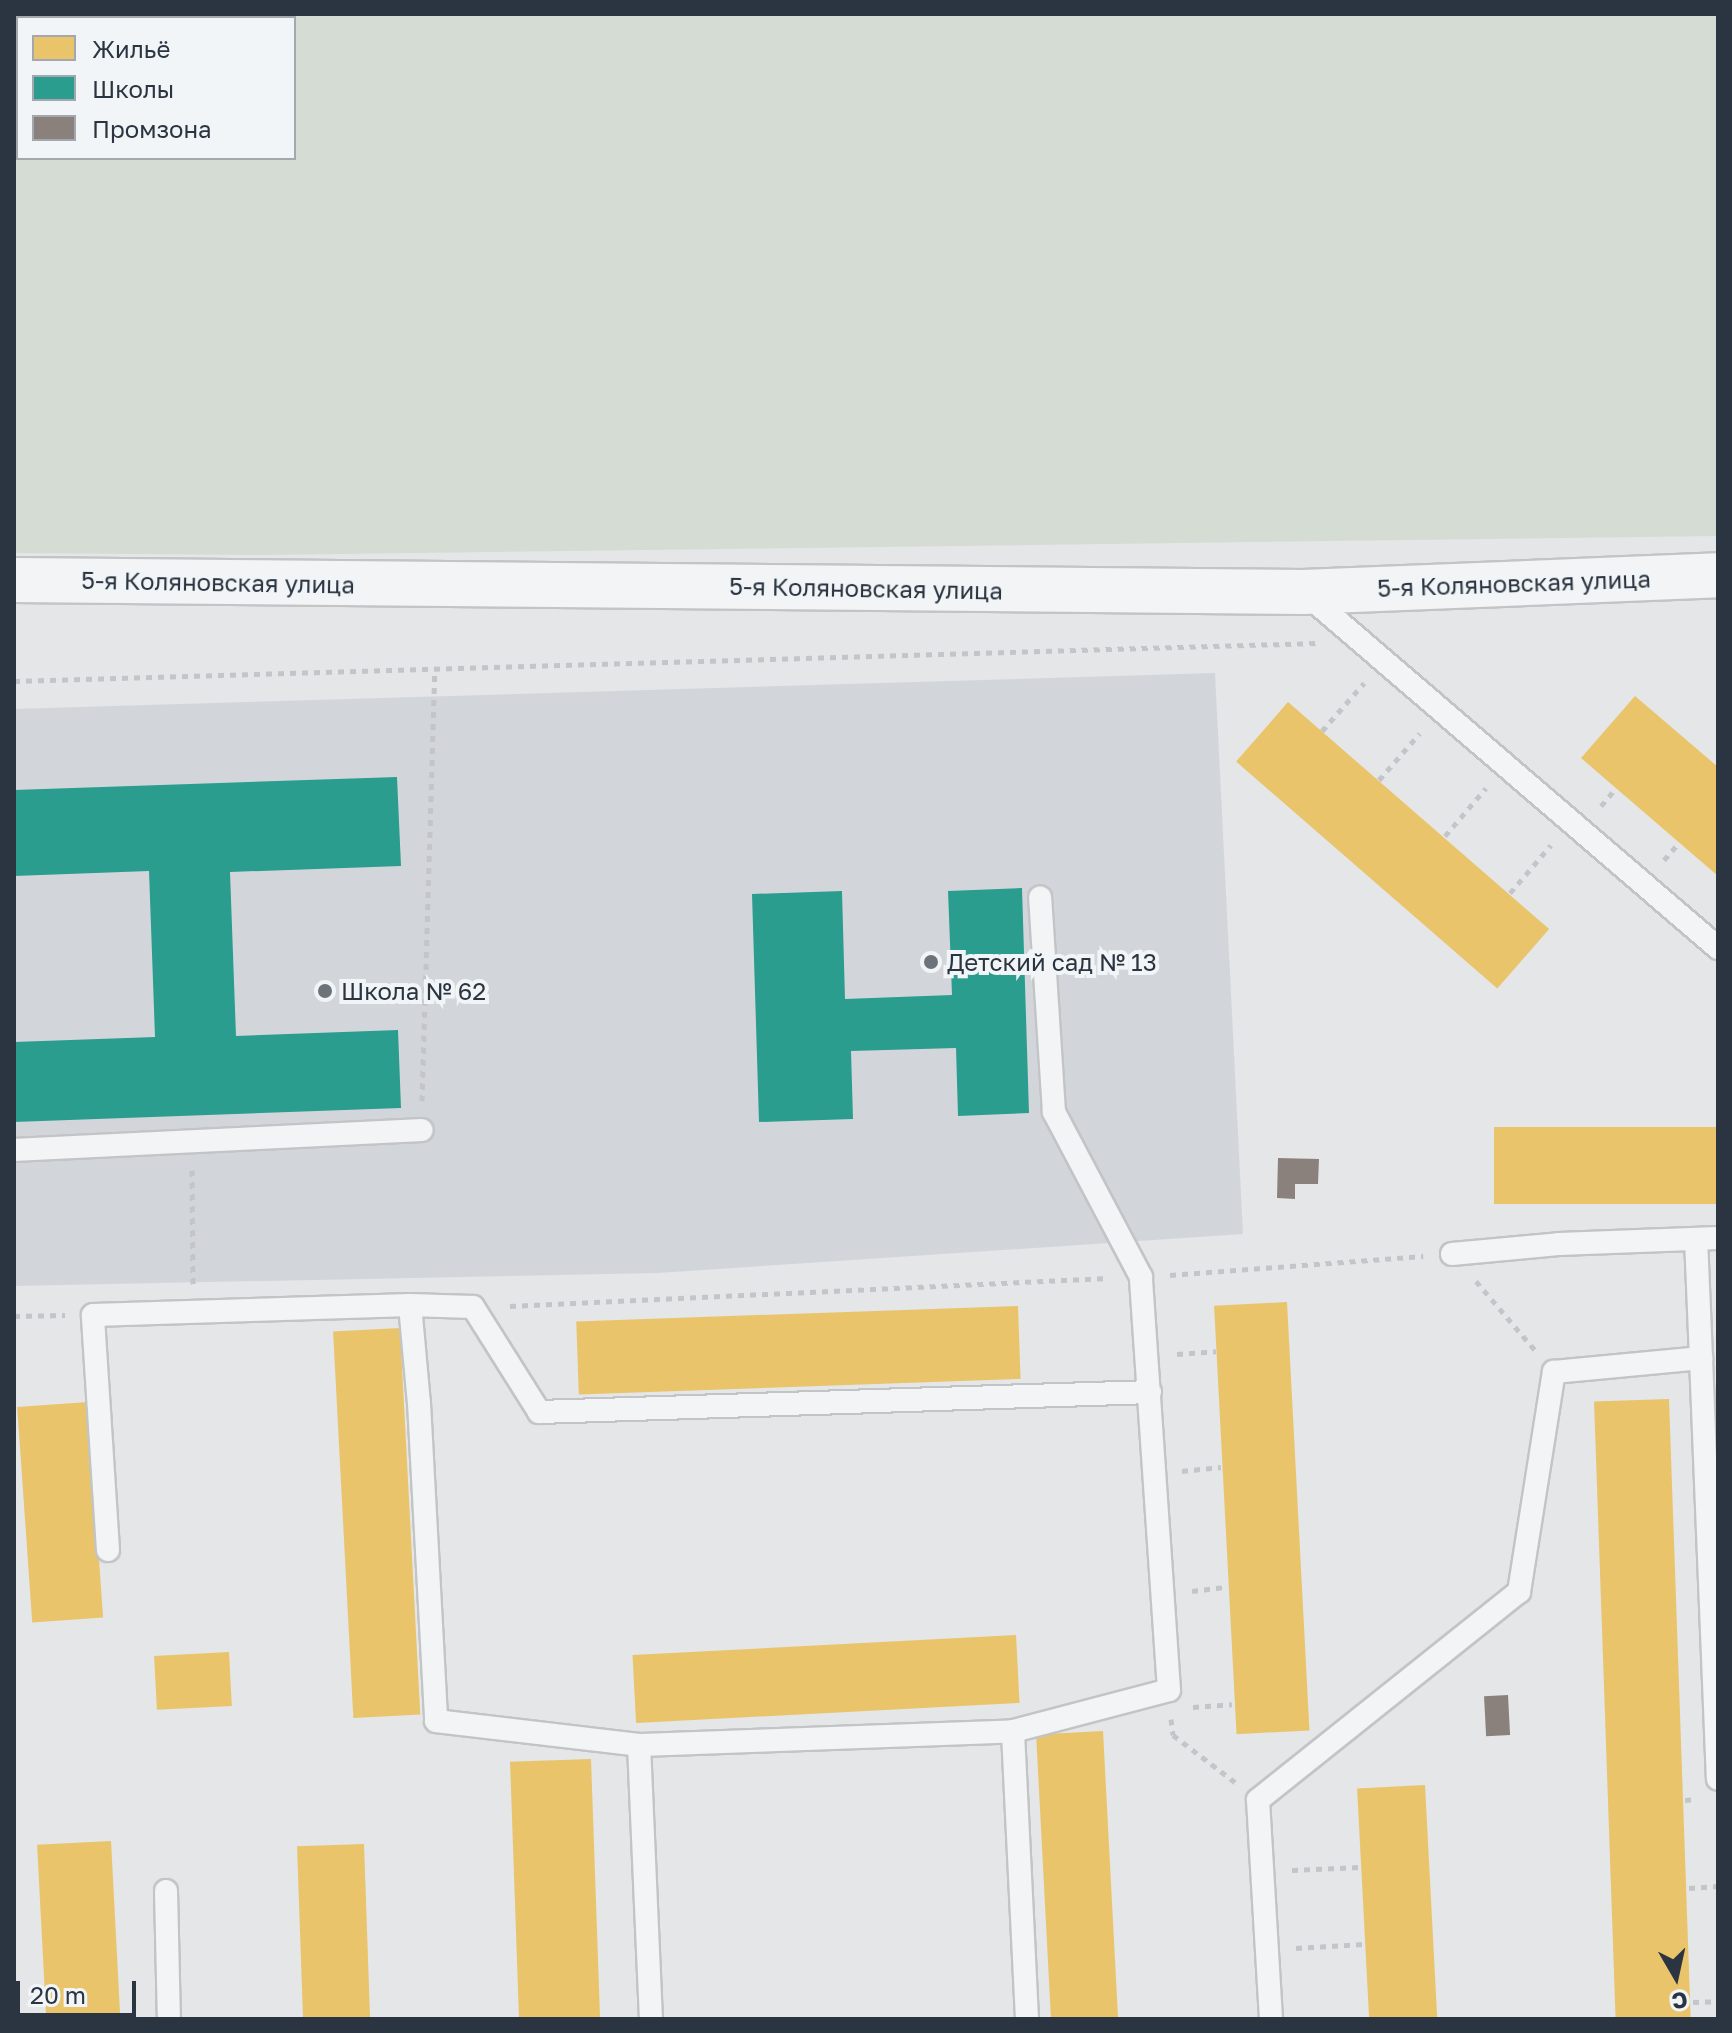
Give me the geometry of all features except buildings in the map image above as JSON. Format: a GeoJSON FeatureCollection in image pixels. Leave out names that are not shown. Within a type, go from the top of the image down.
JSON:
{"type":"FeatureCollection","features":[{"type":"Feature","properties":{"kind":"street","name":"5-я Коляновская улица"},"geometry":{"type":"LineString","coordinates":[[14,580],[1303,592],[1718,575]]}},
{"type":"Feature","properties":{"kind":"lane"},"geometry":{"type":"LineString","coordinates":[[1303,592],[1718,948]]}},
{"type":"Feature","properties":{"kind":"lane"},"geometry":{"type":"LineString","coordinates":[[410,1305],[419,1403],[436,1721],[639,1745],[1013,1731],[1170,1699],[1141,1277],[1054,1112],[1040,897]]}},
{"type":"Feature","properties":{"kind":"lane"},"geometry":{"type":"LineString","coordinates":[[14,1150],[192,1144],[422,1130]]}},
{"type":"Feature","properties":{"kind":"lane"},"geometry":{"type":"LineString","coordinates":[[1452,1254],[1559,1244],[1707,1238],[1701,1358],[1718,1779]]}},
{"type":"Feature","properties":{"kind":"lane"},"geometry":{"type":"LineString","coordinates":[[108,1550],[93,1315],[410,1305],[473,1307],[539,1412],[1150,1392]]}},
{"type":"Feature","properties":{"kind":"lane"},"geometry":{"type":"LineString","coordinates":[[1271,2019],[1258,1800],[1519,1592],[1554,1372],[1701,1358]]}},
{"type":"Feature","properties":{"kind":"lane"},"geometry":{"type":"LineString","coordinates":[[1013,1731],[1027,2019]]}},
{"type":"Feature","properties":{"kind":"lane"},"geometry":{"type":"LineString","coordinates":[[639,1745],[651,2019]]}},
{"type":"Feature","properties":{"kind":"lane"},"geometry":{"type":"LineString","coordinates":[[166,1891],[169,2019]]}},
{"type":"Feature","properties":{"kind":"path"},"geometry":{"type":"LineString","coordinates":[[14,681],[1361,642]]}},
{"type":"Feature","properties":{"kind":"path"},"geometry":{"type":"LineString","coordinates":[[1322,731],[1383,660]]}},
{"type":"Feature","properties":{"kind":"path"},"geometry":{"type":"LineString","coordinates":[[422,1130],[435,671]]}},
{"type":"Feature","properties":{"kind":"path"},"geometry":{"type":"LineString","coordinates":[[1379,780],[1440,710]]}},
{"type":"Feature","properties":{"kind":"path"},"geometry":{"type":"LineString","coordinates":[[1445,836],[1505,766]]}},
{"type":"Feature","properties":{"kind":"path"},"geometry":{"type":"LineString","coordinates":[[1510,893],[1571,822]]}},
{"type":"Feature","properties":{"kind":"path"},"geometry":{"type":"LineString","coordinates":[[192,1144],[193,1313]]}},
{"type":"Feature","properties":{"kind":"path"},"geometry":{"type":"LineString","coordinates":[[473,1307],[1141,1277],[1452,1254],[1554,1372]]}},
{"type":"Feature","properties":{"kind":"path"},"geometry":{"type":"LineString","coordinates":[[14,1316],[93,1315]]}},
{"type":"Feature","properties":{"kind":"path"},"geometry":{"type":"LineString","coordinates":[[1147,1357],[1216,1351]]}},
{"type":"Feature","properties":{"kind":"path"},"geometry":{"type":"LineString","coordinates":[[1232,1704],[1170,1699],[1173,1735],[1258,1800]]}},
{"type":"Feature","properties":{"kind":"path"},"geometry":{"type":"LineString","coordinates":[[1263,1872],[1361,1867]]}},
{"type":"Feature","properties":{"kind":"path"},"geometry":{"type":"LineString","coordinates":[[1689,1888],[1718,1886]]}},
{"type":"Feature","properties":{"kind":"path"},"geometry":{"type":"LineString","coordinates":[[1267,1949],[1364,1944]]}},
{"type":"Feature","properties":{"kind":"path"},"geometry":{"type":"LineString","coordinates":[[1693,2002],[1718,2001]]}},
{"type":"Feature","properties":{"kind":"shaded area"},"geometry":{"type":"Polygon","coordinates":[[[14,14],[1718,14],[1718,536],[265,555],[14,553],[14,14]]]}},
{"type":"Feature","properties":{"kind":"shaded area"},"geometry":{"type":"Polygon","coordinates":[[[1215,673],[1243,1234],[658,1273],[14,1286],[14,709],[1215,673]]]}},
{"type":"Feature","properties":{"kind":"place","name":"Детский сад № 13"},"geometry":{"type":"Point","coordinates":[931,962]}},
{"type":"Feature","properties":{"kind":"place","name":"Школа № 62"},"geometry":{"type":"Point","coordinates":[325,991]}}]}
